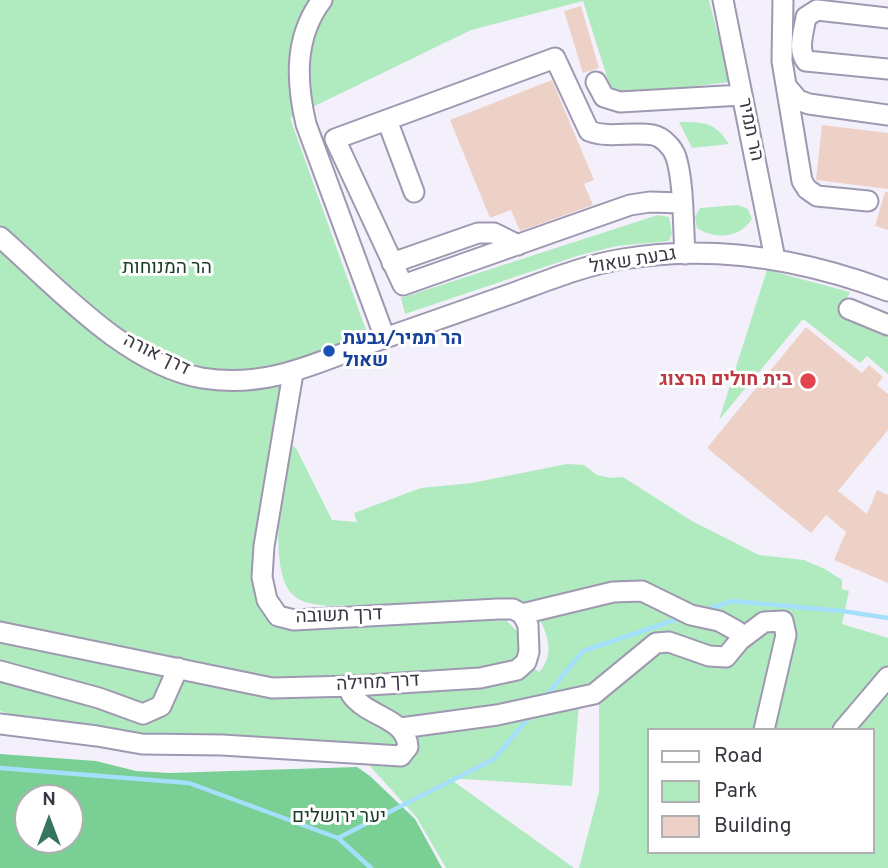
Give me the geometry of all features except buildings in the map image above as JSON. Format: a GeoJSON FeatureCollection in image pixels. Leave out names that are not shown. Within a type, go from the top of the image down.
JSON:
{"type":"FeatureCollection","features":[{"type":"Feature","properties":{"kind":"street"},"geometry":{"type":"LineString","coordinates":[[322,0],[306,27],[300,49],[299,94],[306,124],[385,338]]}},
{"type":"Feature","properties":{"kind":"street","name":"הר תמיר"},"geometry":{"type":"LineString","coordinates":[[723,0],[775,259]]}},
{"type":"Feature","properties":{"kind":"street"},"geometry":{"type":"LineString","coordinates":[[783,0],[781,40],[802,181],[807,189],[817,195],[868,201]]}},
{"type":"Feature","properties":{"kind":"street"},"geometry":{"type":"LineString","coordinates":[[888,18],[856,7],[810,13],[806,17],[802,56],[806,61],[888,69]]}},
{"type":"Feature","properties":{"kind":"street"},"geometry":{"type":"LineString","coordinates":[[681,203],[650,202],[630,205],[402,285],[335,139],[555,58],[589,131],[600,135],[654,135],[663,139],[675,154],[681,203],[685,254]]}},
{"type":"Feature","properties":{"kind":"street"},"geometry":{"type":"LineString","coordinates":[[596,82],[604,97],[620,102],[742,95]]}},
{"type":"Feature","properties":{"kind":"street"},"geometry":{"type":"LineString","coordinates":[[787,88],[798,100],[809,104],[888,115]]}},
{"type":"Feature","properties":{"kind":"street"},"geometry":{"type":"LineString","coordinates":[[387,120],[414,192]]}},
{"type":"Feature","properties":{"kind":"street","name":"דרך אורה"},"geometry":{"type":"LineString","coordinates":[[0,237],[104,329],[139,352],[173,369],[202,377],[231,380],[293,373],[385,338]]}},
{"type":"Feature","properties":{"kind":"street","name":"גבעת שאול"},"geometry":{"type":"LineString","coordinates":[[385,338],[586,268],[620,260],[685,254],[750,256],[831,271],[888,291]]}},
{"type":"Feature","properties":{"kind":"street"},"geometry":{"type":"LineString","coordinates":[[849,309],[888,325]]}},
{"type":"Feature","properties":{"kind":"street","name":"דרך תשובה"},"geometry":{"type":"LineString","coordinates":[[293,373],[264,546],[262,577],[267,600],[278,616],[294,620],[498,609],[522,614]]}},
{"type":"Feature","properties":{"kind":"street"},"geometry":{"type":"LineString","coordinates":[[522,614],[613,592],[642,591],[691,615],[719,621],[737,631],[740,640]]}},
{"type":"Feature","properties":{"kind":"street","name":"דרך מחילה"},"geometry":{"type":"LineString","coordinates":[[0,632],[272,688],[353,686],[480,678],[517,670],[526,662],[529,652],[528,625],[522,614]]}},
{"type":"Feature","properties":{"kind":"street"},"geometry":{"type":"LineString","coordinates":[[401,728],[497,715],[594,694],[656,643],[669,642],[709,656],[726,657],[740,640],[764,622],[783,621],[786,635],[764,728]]}},
{"type":"Feature","properties":{"kind":"street"},"geometry":{"type":"LineString","coordinates":[[0,671],[99,698],[143,714],[161,706],[178,668]]}},
{"type":"Feature","properties":{"kind":"street"},"geometry":{"type":"LineString","coordinates":[[845,728],[888,677]]}},
{"type":"Feature","properties":{"kind":"street"},"geometry":{"type":"LineString","coordinates":[[0,724],[142,744],[222,745],[401,756],[408,747],[407,736],[401,728],[359,706],[351,694],[353,686]]}},
{"type":"Feature","properties":{"kind":"green space","name":"הר המנוחות"},"geometry":{"type":"Polygon","coordinates":[[[0,0],[709,0],[730,82],[613,96],[583,1],[471,30],[290,118],[371,344],[289,385],[254,542],[257,595],[261,611],[292,629],[506,620],[521,635],[522,659],[539,672],[547,658],[548,643],[537,614],[502,600],[328,606],[304,602],[292,594],[280,565],[279,544],[280,499],[287,443],[296,448],[332,520],[357,522],[354,513],[421,488],[472,483],[567,464],[584,465],[597,475],[623,477],[692,521],[759,555],[804,560],[825,569],[842,580],[842,589],[849,591],[842,624],[888,638],[888,868],[579,868],[599,792],[599,701],[579,704],[572,786],[449,778],[574,868],[446,868],[417,818],[368,764],[288,748],[134,741],[60,720],[55,728],[0,711],[0,0]]]}},
{"type":"Feature","properties":{"kind":"green space"},"geometry":{"type":"Polygon","coordinates":[[[679,122],[695,122],[714,127],[729,144],[692,148],[679,122]]]}},
{"type":"Feature","properties":{"kind":"green space"},"geometry":{"type":"Polygon","coordinates":[[[738,205],[748,209],[752,219],[741,230],[719,235],[697,228],[695,217],[700,208],[738,205]]]}},
{"type":"Feature","properties":{"kind":"green space"},"geometry":{"type":"Polygon","coordinates":[[[658,215],[669,217],[672,233],[669,241],[617,246],[580,255],[405,314],[401,298],[658,215]]]}},
{"type":"Feature","properties":{"kind":"green space"},"geometry":{"type":"Polygon","coordinates":[[[767,270],[850,292],[840,314],[888,334],[888,374],[867,356],[860,363],[803,319],[719,420],[767,270]]]}},
{"type":"Feature","properties":{"kind":"green space","name":"יער ירושלים"},"geometry":{"type":"Polygon","coordinates":[[[0,754],[96,761],[136,771],[169,773],[357,767],[415,819],[442,868],[0,868],[0,754]]]}},
{"type":"Feature","properties":{"kind":"waterway"},"geometry":{"type":"LineString","coordinates":[[706,610],[732,601],[888,618]]}},
{"type":"Feature","properties":{"kind":"waterway"},"geometry":{"type":"LineString","coordinates":[[545,697],[583,651],[681,618]]}},
{"type":"Feature","properties":{"kind":"waterway"},"geometry":{"type":"LineString","coordinates":[[338,838],[494,759],[531,715]]}},
{"type":"Feature","properties":{"kind":"waterway"},"geometry":{"type":"LineString","coordinates":[[0,768],[189,783],[338,838],[371,868]]}},
{"type":"Feature","properties":{"kind":"place","name":"הר תמיר/גבעת שאול"},"geometry":{"type":"Point","coordinates":[329,351]}},
{"type":"Feature","properties":{"kind":"place","name":"בית חולים הרצוג"},"geometry":{"type":"Point","coordinates":[808,381]}}]}
